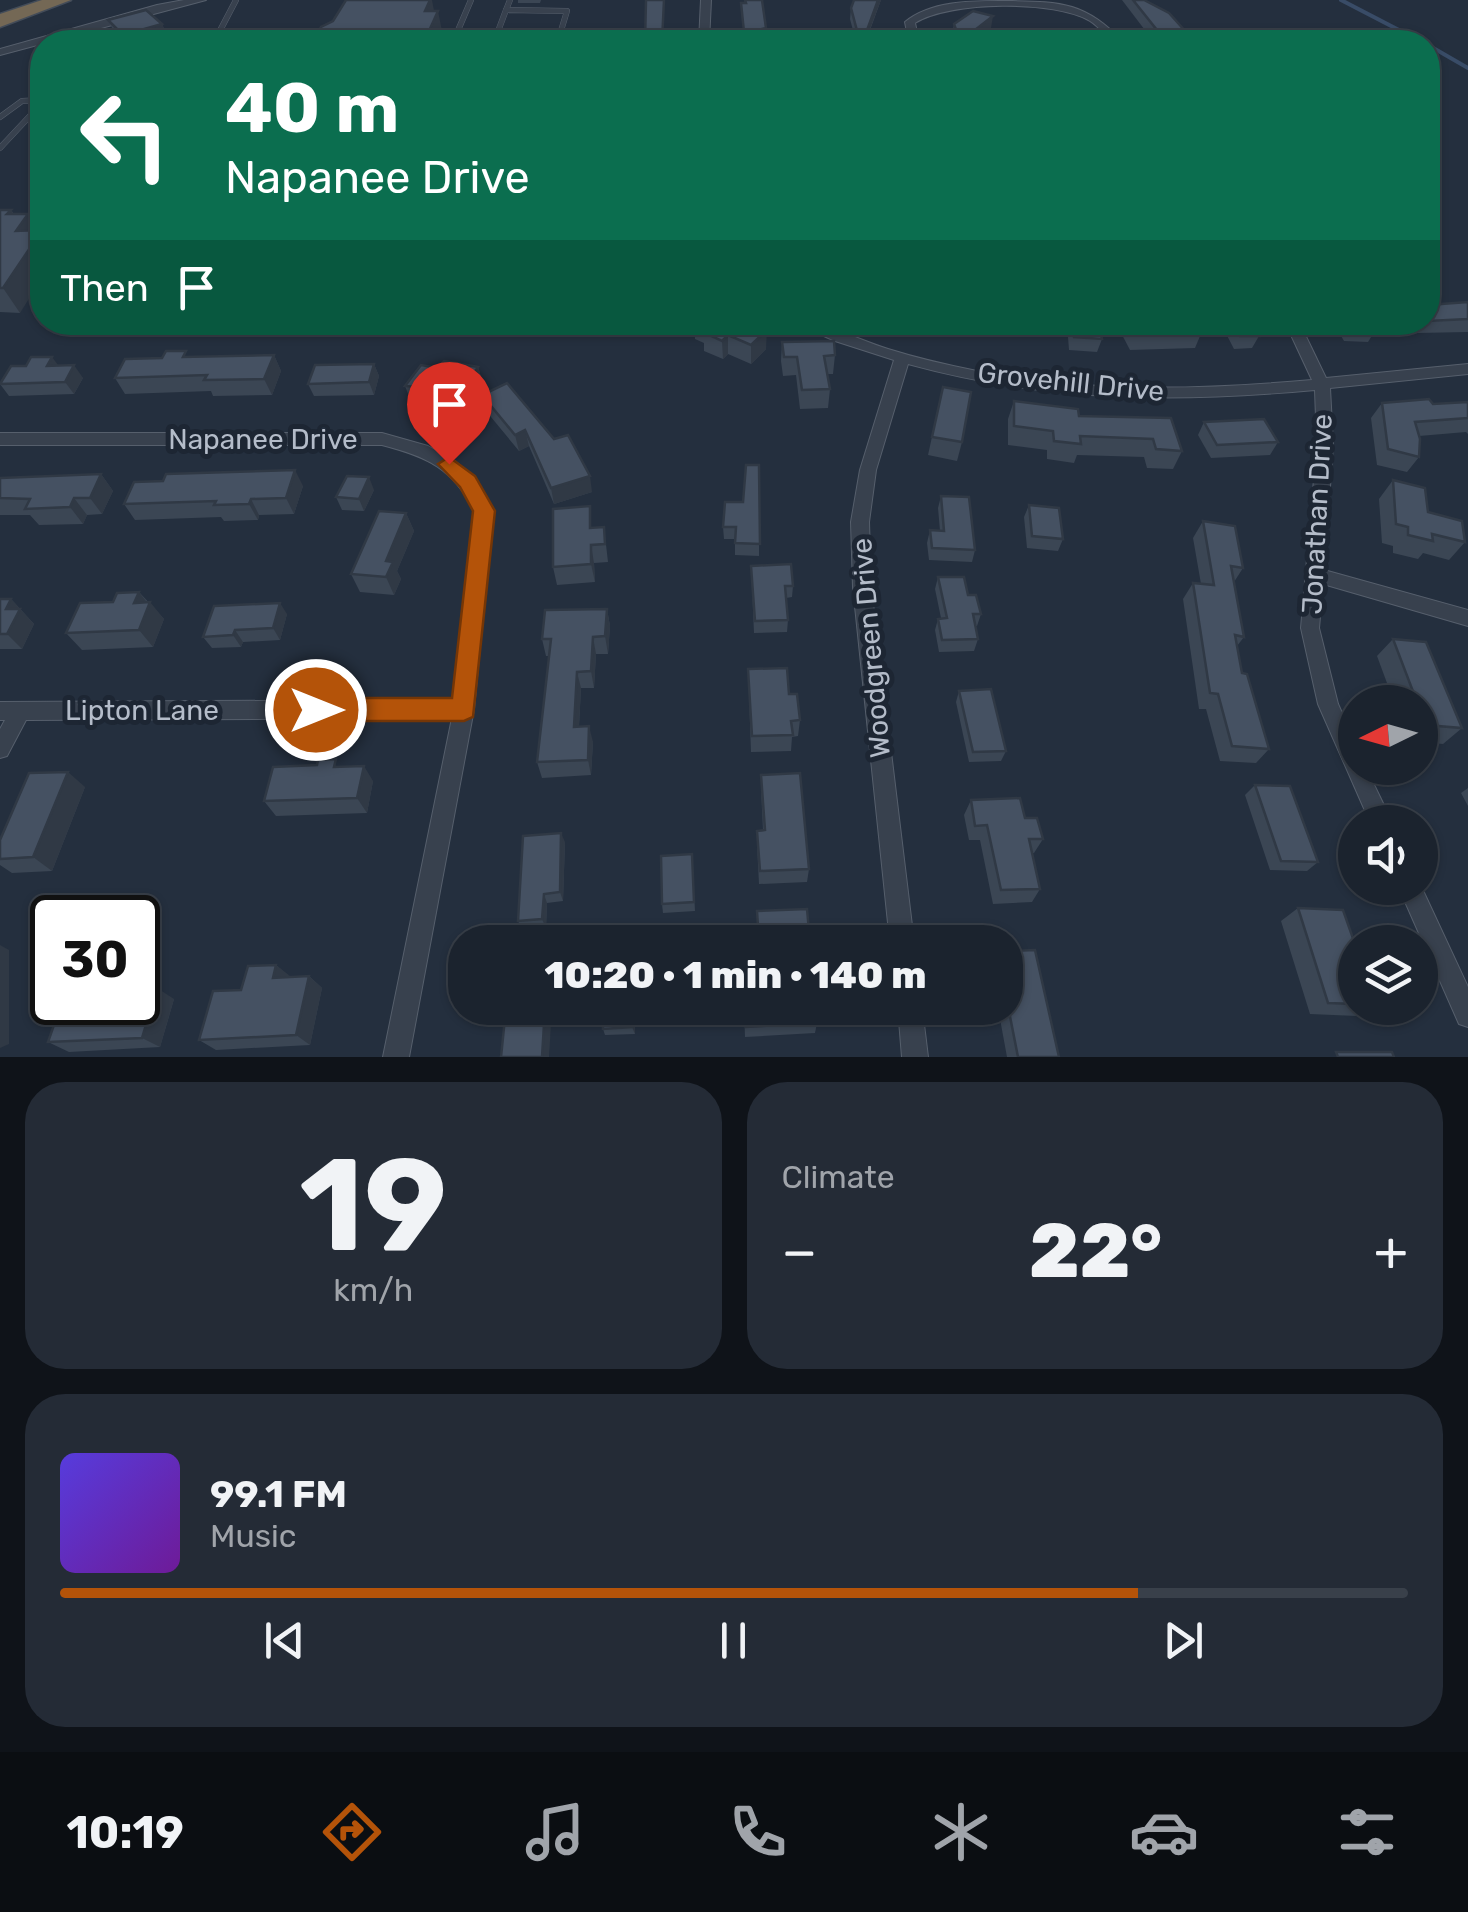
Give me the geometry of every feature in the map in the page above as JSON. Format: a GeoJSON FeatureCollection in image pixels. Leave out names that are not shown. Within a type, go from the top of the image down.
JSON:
{"type":"FeatureCollection","features":[{"type":"Feature","properties":{"kind":"highway"},"geometry":{"type":"LineString","coordinates":[[0,6],[8,0]]}},
{"type":"Feature","properties":{"kind":"highway"},"geometry":{"type":"LineString","coordinates":[[0,6],[26,0]]}},
{"type":"Feature","properties":{"kind":"highway"},"geometry":{"type":"LineString","coordinates":[[0,21],[61,0]]}},
{"type":"Feature","properties":{"kind":"street"},"geometry":{"type":"LineString","coordinates":[[78,30],[201,0]]}},
{"type":"Feature","properties":{"kind":"street"},"geometry":{"type":"LineString","coordinates":[[705,30],[706,0]]}},
{"type":"Feature","properties":{"kind":"street"},"geometry":{"type":"LineString","coordinates":[[976,4],[994,0]]}},
{"type":"Feature","properties":{"kind":"street"},"geometry":{"type":"LineString","coordinates":[[1046,0],[1093,18],[1106,30]]}},
{"type":"Feature","properties":{"kind":"street"},"geometry":{"type":"LineString","coordinates":[[912,30],[910,22],[916,14],[937,6],[1065,8]]}},
{"type":"Feature","properties":{"kind":"street"},"geometry":{"type":"LineString","coordinates":[[0,52],[30,44]]}},
{"type":"Feature","properties":{"kind":"street","name":"Grovehill Drive"},"geometry":{"type":"LineString","coordinates":[[837,335],[902,358],[1023,383],[1099,391],[1162,394],[1322,385],[1468,369]]}},
{"type":"Feature","properties":{"kind":"street","name":"Jonathan Drive"},"geometry":{"type":"LineString","coordinates":[[1298,335],[1322,385],[1325,445],[1310,628],[1328,704],[1338,726]]}},
{"type":"Feature","properties":{"kind":"street","name":"Woodgreen Drive"},"geometry":{"type":"LineString","coordinates":[[900,925],[862,587],[860,522],[868,470],[902,358]]}},
{"type":"Feature","properties":{"kind":"street","name":"Napanee Drive"},"geometry":{"type":"LineString","coordinates":[[0,439],[359,438],[406,444],[434,456],[468,482],[484,511],[464,709],[396,1057]]}},
{"type":"Feature","properties":{"kind":"street"},"geometry":{"type":"LineString","coordinates":[[1314,574],[1468,618]]}},
{"type":"Feature","properties":{"kind":"street","name":"Lipton Lane"},"geometry":{"type":"LineString","coordinates":[[10,710],[464,709]]}},
{"type":"Feature","properties":{"kind":"street"},"geometry":{"type":"LineString","coordinates":[[0,748],[10,710]]}},
{"type":"Feature","properties":{"kind":"street"},"geometry":{"type":"LineString","coordinates":[[1418,905],[1468,1015]]}},
{"type":"Feature","properties":{"kind":"street"},"geometry":{"type":"LineString","coordinates":[[912,1025],[915,1057]]}},
{"type":"Feature","properties":{"kind":"lane"},"geometry":{"type":"LineString","coordinates":[[220,30],[236,0]]}},
{"type":"Feature","properties":{"kind":"lane"},"geometry":{"type":"LineString","coordinates":[[458,30],[471,0]]}},
{"type":"Feature","properties":{"kind":"lane"},"geometry":{"type":"LineString","coordinates":[[498,30],[510,0]]}},
{"type":"Feature","properties":{"kind":"lane"},"geometry":{"type":"LineString","coordinates":[[506,10],[566,11],[558,30]]}},
{"type":"Feature","properties":{"kind":"lane"},"geometry":{"type":"LineString","coordinates":[[0,117],[22,101],[30,101]]}},
{"type":"Feature","properties":{"kind":"lane"},"geometry":{"type":"LineString","coordinates":[[0,148],[30,115]]}},
{"type":"Feature","properties":{"kind":"green space"},"geometry":{"type":"Polygon","coordinates":[[[293,335],[498,335],[292,337],[293,335]]]}},
{"type":"Feature","properties":{"kind":"building"},"geometry":{"type":"Polygon","coordinates":[[[346,0],[430,0],[425,11],[438,11],[429,30],[319,30],[333,21],[346,0]]]}},
{"type":"Feature","properties":{"kind":"building"},"geometry":{"type":"Polygon","coordinates":[[[646,0],[664,0],[663,30],[645,30],[646,0]]]}},
{"type":"Feature","properties":{"kind":"building"},"geometry":{"type":"Polygon","coordinates":[[[745,0],[762,0],[766,28],[744,30],[741,3],[745,0]]]}},
{"type":"Feature","properties":{"kind":"building"},"geometry":{"type":"Polygon","coordinates":[[[854,0],[878,0],[867,30],[857,30],[851,8],[854,0]]]}},
{"type":"Feature","properties":{"kind":"building"},"geometry":{"type":"Polygon","coordinates":[[[1133,0],[1144,0],[1169,13],[1184,30],[1157,30],[1133,0]]]}},
{"type":"Feature","properties":{"kind":"building"},"geometry":{"type":"Polygon","coordinates":[[[146,10],[162,24],[141,30],[118,30],[108,20],[146,10]]]}},
{"type":"Feature","properties":{"kind":"building"},"geometry":{"type":"Polygon","coordinates":[[[973,11],[993,16],[975,30],[956,30],[954,24],[973,11]]]}},
{"type":"Feature","properties":{"kind":"building"},"geometry":{"type":"Polygon","coordinates":[[[0,210],[28,214],[16,231],[30,230],[30,248],[0,288],[0,210]]]}},
{"type":"Feature","properties":{"kind":"building"},"geometry":{"type":"Polygon","coordinates":[[[1468,302],[1468,319],[1440,320],[1440,304],[1468,302]]]}},
{"type":"Feature","properties":{"kind":"building"},"geometry":{"type":"Polygon","coordinates":[[[728,335],[762,335],[751,345],[728,335]]]}},
{"type":"Feature","properties":{"kind":"building"},"geometry":{"type":"Polygon","coordinates":[[[1101,335],[1102,339],[1074,337],[1101,335]]]}},
{"type":"Feature","properties":{"kind":"building"},"geometry":{"type":"Polygon","coordinates":[[[834,341],[835,355],[824,356],[830,389],[802,390],[797,357],[784,357],[782,342],[834,341]]]}},
{"type":"Feature","properties":{"kind":"building"},"geometry":{"type":"Polygon","coordinates":[[[166,351],[186,351],[183,357],[274,355],[264,379],[204,380],[207,375],[115,378],[125,359],[162,358],[166,351]]]}},
{"type":"Feature","properties":{"kind":"building"},"geometry":{"type":"Polygon","coordinates":[[[31,357],[52,357],[47,366],[74,365],[65,382],[0,384],[11,366],[26,366],[31,357]]]}},
{"type":"Feature","properties":{"kind":"building"},"geometry":{"type":"Polygon","coordinates":[[[444,361],[478,367],[467,384],[448,380],[442,389],[405,386],[421,365],[438,368],[444,361]]]}},
{"type":"Feature","properties":{"kind":"building"},"geometry":{"type":"Polygon","coordinates":[[[374,364],[369,382],[308,384],[315,365],[374,364]]]}},
{"type":"Feature","properties":{"kind":"building"},"geometry":{"type":"Polygon","coordinates":[[[507,383],[554,439],[568,435],[590,476],[551,488],[525,430],[515,435],[482,395],[507,383]]]}},
{"type":"Feature","properties":{"kind":"building"},"geometry":{"type":"Polygon","coordinates":[[[943,387],[971,392],[962,442],[932,437],[943,387]]]}},
{"type":"Feature","properties":{"kind":"building"},"geometry":{"type":"Polygon","coordinates":[[[1429,399],[1433,404],[1468,402],[1468,418],[1415,422],[1420,439],[1419,457],[1388,449],[1382,403],[1429,399]]]}},
{"type":"Feature","properties":{"kind":"building"},"geometry":{"type":"Polygon","coordinates":[[[1014,401],[1078,409],[1079,416],[1171,418],[1182,451],[1156,449],[1153,439],[1080,436],[1081,444],[1054,441],[1053,431],[1014,426],[1014,401]]]}},
{"type":"Feature","properties":{"kind":"building"},"geometry":{"type":"Polygon","coordinates":[[[1264,419],[1278,442],[1217,445],[1204,422],[1264,419]]]}},
{"type":"Feature","properties":{"kind":"building"},"geometry":{"type":"Polygon","coordinates":[[[746,465],[759,465],[760,544],[735,543],[736,527],[723,527],[725,502],[743,502],[746,465]]]}},
{"type":"Feature","properties":{"kind":"building"},"geometry":{"type":"Polygon","coordinates":[[[295,470],[286,498],[251,499],[249,504],[124,504],[134,482],[163,481],[166,474],[295,470]]]}},
{"type":"Feature","properties":{"kind":"building"},"geometry":{"type":"Polygon","coordinates":[[[101,474],[90,498],[74,498],[70,507],[25,509],[30,499],[0,498],[0,478],[101,474]]]}},
{"type":"Feature","properties":{"kind":"building"},"geometry":{"type":"Polygon","coordinates":[[[347,476],[369,477],[359,499],[336,497],[347,476]]]}},
{"type":"Feature","properties":{"kind":"building"},"geometry":{"type":"Polygon","coordinates":[[[1393,480],[1425,488],[1428,512],[1462,521],[1465,542],[1432,534],[1433,541],[1408,535],[1408,527],[1396,524],[1393,480]]]}},
{"type":"Feature","properties":{"kind":"building"},"geometry":{"type":"Polygon","coordinates":[[[941,496],[969,497],[975,550],[932,548],[930,530],[944,531],[941,496]]]}},
{"type":"Feature","properties":{"kind":"building"},"geometry":{"type":"Polygon","coordinates":[[[1029,505],[1059,508],[1063,539],[1032,536],[1029,505]]]}},
{"type":"Feature","properties":{"kind":"building"},"geometry":{"type":"Polygon","coordinates":[[[590,506],[590,528],[604,527],[605,544],[591,545],[591,564],[553,567],[553,509],[590,506]]]}},
{"type":"Feature","properties":{"kind":"building"},"geometry":{"type":"Polygon","coordinates":[[[379,511],[406,513],[386,561],[393,562],[386,577],[351,574],[379,511]]]}},
{"type":"Feature","properties":{"kind":"building"},"geometry":{"type":"Polygon","coordinates":[[[1203,521],[1235,526],[1243,568],[1231,566],[1244,637],[1235,635],[1242,673],[1247,674],[1269,749],[1232,746],[1218,694],[1210,693],[1193,583],[1214,585],[1203,521]]]}},
{"type":"Feature","properties":{"kind":"building"},"geometry":{"type":"Polygon","coordinates":[[[791,564],[793,586],[785,586],[788,620],[755,621],[751,566],[791,564]]]}},
{"type":"Feature","properties":{"kind":"building"},"geometry":{"type":"Polygon","coordinates":[[[938,577],[964,577],[968,595],[976,595],[981,614],[973,614],[978,639],[942,640],[938,619],[947,618],[938,577]]]}},
{"type":"Feature","properties":{"kind":"building"},"geometry":{"type":"Polygon","coordinates":[[[139,592],[134,603],[150,602],[139,630],[66,633],[80,603],[113,602],[117,593],[139,592]]]}},
{"type":"Feature","properties":{"kind":"building"},"geometry":{"type":"Polygon","coordinates":[[[0,599],[11,599],[6,609],[20,609],[7,634],[0,634],[0,599]]]}},
{"type":"Feature","properties":{"kind":"building"},"geometry":{"type":"Polygon","coordinates":[[[280,603],[273,628],[203,637],[214,606],[280,603]]]}},
{"type":"Feature","properties":{"kind":"building"},"geometry":{"type":"Polygon","coordinates":[[[607,609],[605,636],[593,637],[591,671],[577,672],[574,727],[589,726],[588,760],[537,762],[551,639],[542,639],[545,610],[607,609]]]}},
{"type":"Feature","properties":{"kind":"building"},"geometry":{"type":"Polygon","coordinates":[[[1393,639],[1426,642],[1462,728],[1438,726],[1438,685],[1411,685],[1393,639]]]}},
{"type":"Feature","properties":{"kind":"building"},"geometry":{"type":"Polygon","coordinates":[[[787,668],[789,694],[797,694],[800,720],[791,721],[793,735],[752,736],[748,669],[787,668]]]}},
{"type":"Feature","properties":{"kind":"building"},"geometry":{"type":"Polygon","coordinates":[[[991,689],[1006,751],[973,752],[959,691],[991,689]]]}},
{"type":"Feature","properties":{"kind":"building"},"geometry":{"type":"Polygon","coordinates":[[[336,759],[334,767],[364,766],[357,798],[264,801],[273,767],[317,765],[318,760],[336,759]]]}},
{"type":"Feature","properties":{"kind":"building"},"geometry":{"type":"Polygon","coordinates":[[[68,772],[33,857],[0,859],[0,840],[29,773],[68,772]]]}},
{"type":"Feature","properties":{"kind":"building"},"geometry":{"type":"Polygon","coordinates":[[[800,773],[809,869],[760,871],[757,831],[765,830],[761,775],[800,773]]]}},
{"type":"Feature","properties":{"kind":"building"},"geometry":{"type":"Polygon","coordinates":[[[1255,785],[1290,786],[1318,862],[1281,861],[1255,785]]]}},
{"type":"Feature","properties":{"kind":"building"},"geometry":{"type":"Polygon","coordinates":[[[1020,798],[1025,818],[1037,818],[1043,839],[1029,839],[1040,889],[1001,890],[987,825],[975,826],[971,800],[1020,798]]]}},
{"type":"Feature","properties":{"kind":"building"},"geometry":{"type":"Polygon","coordinates":[[[561,833],[560,892],[544,894],[542,919],[518,921],[523,836],[561,833]]]}},
{"type":"Feature","properties":{"kind":"building"},"geometry":{"type":"Polygon","coordinates":[[[692,854],[694,902],[662,904],[661,856],[692,854]]]}},
{"type":"Feature","properties":{"kind":"building"},"geometry":{"type":"Polygon","coordinates":[[[1298,908],[1343,910],[1348,925],[1338,925],[1338,1003],[1328,1003],[1298,908]]]}},
{"type":"Feature","properties":{"kind":"building"},"geometry":{"type":"Polygon","coordinates":[[[807,909],[808,925],[758,925],[757,911],[807,909]]]}},
{"type":"Feature","properties":{"kind":"building"},"geometry":{"type":"Polygon","coordinates":[[[1023,950],[1035,950],[1059,1057],[1018,1057],[1012,1025],[1023,1025],[1023,950]]]}},
{"type":"Feature","properties":{"kind":"building"},"geometry":{"type":"Polygon","coordinates":[[[276,965],[273,978],[309,976],[296,1035],[199,1040],[213,991],[241,990],[248,966],[276,965]]]}},
{"type":"Feature","properties":{"kind":"building"},"geometry":{"type":"Polygon","coordinates":[[[54,1025],[146,1025],[142,1038],[48,1042],[54,1025]]]}},
{"type":"Feature","properties":{"kind":"building"},"geometry":{"type":"Polygon","coordinates":[[[504,1025],[544,1025],[542,1057],[501,1057],[504,1025]]]}},
{"type":"Feature","properties":{"kind":"building"},"geometry":{"type":"Polygon","coordinates":[[[603,1025],[632,1025],[632,1027],[603,1029],[603,1025]]]}},
{"type":"Feature","properties":{"kind":"building"},"geometry":{"type":"Polygon","coordinates":[[[1336,1052],[1392,1052],[1394,1057],[1338,1057],[1336,1052]]]}},
{"type":"Feature","properties":{"kind":"waterway"},"geometry":{"type":"LineString","coordinates":[[1341,0],[1399,30]]}},
{"type":"Feature","properties":{"kind":"waterway"},"geometry":{"type":"LineString","coordinates":[[1440,52],[1468,68]]}},
{"type":"Feature","properties":{"kind":"route"},"geometry":{"type":"LineString","coordinates":[[316,710],[464,709],[484,511],[468,482],[449,464]]}}]}
